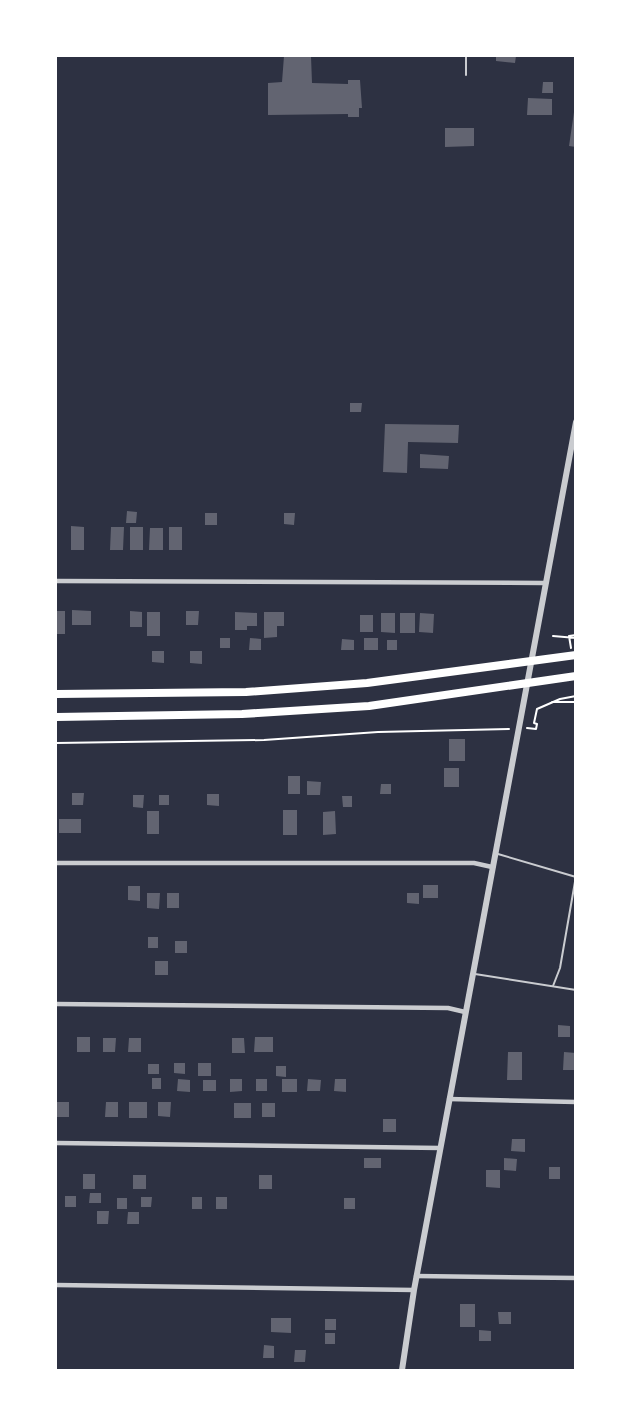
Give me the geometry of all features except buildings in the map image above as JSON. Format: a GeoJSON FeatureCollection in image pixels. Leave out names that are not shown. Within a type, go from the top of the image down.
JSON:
{"type":"FeatureCollection","features":[{"type":"Feature","properties":{"kind":"main road"},"geometry":{"type":"LineString","coordinates":[[56,694],[257,691],[367,683],[576,655]]}},
{"type":"Feature","properties":{"kind":"main road"},"geometry":{"type":"LineString","coordinates":[[56,717],[242,714],[369,706],[576,676]]}},
{"type":"Feature","properties":{"kind":"street"},"geometry":{"type":"LineString","coordinates":[[402,1371],[416,1276],[492,867],[529,683],[544,583],[576,422]]}},
{"type":"Feature","properties":{"kind":"street"},"geometry":{"type":"LineString","coordinates":[[567,467],[576,467]]}},
{"type":"Feature","properties":{"kind":"street"},"geometry":{"type":"LineString","coordinates":[[56,581],[544,583]]}},
{"type":"Feature","properties":{"kind":"street"},"geometry":{"type":"LineString","coordinates":[[56,863],[474,863],[492,867]]}},
{"type":"Feature","properties":{"kind":"street"},"geometry":{"type":"LineString","coordinates":[[56,1004],[448,1008],[465,1012]]}},
{"type":"Feature","properties":{"kind":"street"},"geometry":{"type":"LineString","coordinates":[[449,1098],[576,1102]]}},
{"type":"Feature","properties":{"kind":"street"},"geometry":{"type":"LineString","coordinates":[[56,1143],[440,1148]]}},
{"type":"Feature","properties":{"kind":"street"},"geometry":{"type":"LineString","coordinates":[[416,1276],[576,1278]]}},
{"type":"Feature","properties":{"kind":"street"},"geometry":{"type":"LineString","coordinates":[[56,1285],[414,1290]]}},
{"type":"Feature","properties":{"kind":"lane"},"geometry":{"type":"LineString","coordinates":[[465,75],[466,56]]}},
{"type":"Feature","properties":{"kind":"lane"},"geometry":{"type":"LineString","coordinates":[[495,853],[576,876],[560,968],[553,986]]}},
{"type":"Feature","properties":{"kind":"lane"},"geometry":{"type":"LineString","coordinates":[[472,974],[576,990]]}},
{"type":"Feature","properties":{"kind":"path"},"geometry":{"type":"LineString","coordinates":[[553,636],[576,637]]}},
{"type":"Feature","properties":{"kind":"path"},"geometry":{"type":"LineString","coordinates":[[569,636],[576,637]]}},
{"type":"Feature","properties":{"kind":"path"},"geometry":{"type":"LineString","coordinates":[[536,729],[537,724],[534,723],[537,709],[552,702],[576,696]]}},
{"type":"Feature","properties":{"kind":"path"},"geometry":{"type":"LineString","coordinates":[[552,702],[576,702]]}},
{"type":"Feature","properties":{"kind":"path"},"geometry":{"type":"LineString","coordinates":[[56,743],[264,740],[378,732],[511,729]]}}]}
